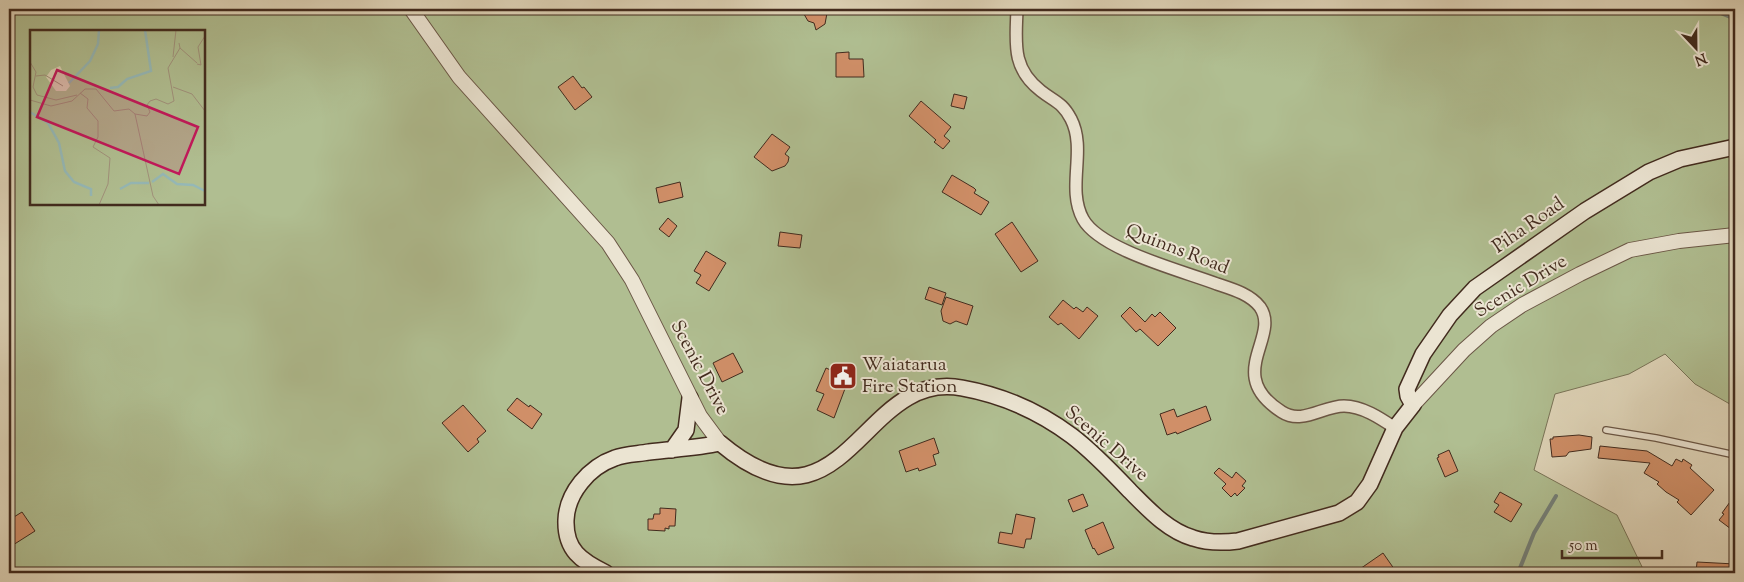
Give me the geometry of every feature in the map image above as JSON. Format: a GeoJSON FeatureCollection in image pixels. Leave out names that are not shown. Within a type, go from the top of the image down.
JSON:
{"type":"FeatureCollection","features":[{"type":"Feature","properties":{"kind":"main road","name":"Piha Road"},"geometry":{"type":"LineString","coordinates":[[1413,405],[1408,396],[1407,389],[1424,354],[1450,315],[1475,288],[1585,212],[1649,172],[1680,159],[1735,147]]}},
{"type":"Feature","properties":{"kind":"main road","name":"Scenic Drive"},"geometry":{"type":"LineString","coordinates":[[720,443],[737,457],[763,472],[792,476],[804,475],[829,466],[895,406],[919,393],[944,386],[974,390],[1013,403],[1054,423],[1106,466],[1163,522],[1178,532],[1192,538],[1221,543],[1254,537],[1339,513],[1357,502],[1370,484],[1395,428],[1413,405]]}},
{"type":"Feature","properties":{"kind":"main road"},"geometry":{"type":"LineString","coordinates":[[672,450],[686,430],[690,398]]}},
{"type":"Feature","properties":{"kind":"main road"},"geometry":{"type":"LineString","coordinates":[[606,573],[575,554],[567,536],[566,525],[570,500],[583,480],[603,464],[615,458],[720,443]]}},
{"type":"Feature","properties":{"kind":"street","name":"Scenic Drive"},"geometry":{"type":"LineString","coordinates":[[412,9],[459,77],[608,243],[632,280],[700,416],[720,443]]}},
{"type":"Feature","properties":{"kind":"street","name":"Quinns Road"},"geometry":{"type":"LineString","coordinates":[[1017,9],[1016,48],[1021,71],[1040,90],[1065,107],[1075,127],[1078,145],[1076,197],[1083,219],[1099,237],[1122,250],[1238,291],[1259,306],[1263,312],[1264,330],[1254,363],[1255,378],[1263,396],[1281,411],[1288,415],[1306,416],[1342,406],[1352,407],[1381,419],[1395,428]]}},
{"type":"Feature","properties":{"kind":"street","name":"Scenic Drive"},"geometry":{"type":"LineString","coordinates":[[1413,405],[1464,350],[1491,326],[1516,309],[1580,274],[1630,250],[1679,241],[1735,235]]}},
{"type":"Feature","properties":{"kind":"lane"},"geometry":{"type":"LineString","coordinates":[[1606,430],[1656,438],[1735,455]]}},
{"type":"Feature","properties":{"kind":"green space"},"geometry":{"type":"Polygon","coordinates":[[[9,9],[1735,9],[1735,407],[1695,384],[1665,354],[1629,374],[1555,394],[1534,470],[1617,515],[1645,573],[9,573],[9,9]]]}},
{"type":"Feature","properties":{"kind":"building"},"geometry":{"type":"Polygon","coordinates":[[[801,9],[824,9],[827,13],[825,24],[816,30],[814,23],[808,21],[801,9]]]}},
{"type":"Feature","properties":{"kind":"building"},"geometry":{"type":"Polygon","coordinates":[[[849,52],[849,59],[863,59],[864,77],[836,77],[836,53],[849,52]]]}},
{"type":"Feature","properties":{"kind":"building"},"geometry":{"type":"Polygon","coordinates":[[[573,76],[592,97],[575,110],[558,87],[573,76]]]}},
{"type":"Feature","properties":{"kind":"building"},"geometry":{"type":"Polygon","coordinates":[[[954,94],[967,97],[964,109],[951,106],[954,94]]]}},
{"type":"Feature","properties":{"kind":"building"},"geometry":{"type":"Polygon","coordinates":[[[921,101],[951,127],[944,136],[950,141],[943,149],[934,142],[936,140],[909,116],[921,101]]]}},
{"type":"Feature","properties":{"kind":"building"},"geometry":{"type":"Polygon","coordinates":[[[772,134],[790,147],[785,154],[789,157],[785,166],[772,171],[754,157],[772,134]]]}},
{"type":"Feature","properties":{"kind":"building"},"geometry":{"type":"Polygon","coordinates":[[[952,175],[974,188],[976,190],[974,193],[989,202],[981,215],[942,192],[952,175]]]}},
{"type":"Feature","properties":{"kind":"building"},"geometry":{"type":"Polygon","coordinates":[[[680,182],[683,197],[659,203],[656,188],[680,182]]]}},
{"type":"Feature","properties":{"kind":"building"},"geometry":{"type":"Polygon","coordinates":[[[668,218],[677,226],[669,237],[659,229],[668,218]]]}},
{"type":"Feature","properties":{"kind":"building"},"geometry":{"type":"Polygon","coordinates":[[[1012,222],[1038,261],[1021,272],[995,234],[1012,222]]]}},
{"type":"Feature","properties":{"kind":"building"},"geometry":{"type":"Polygon","coordinates":[[[780,232],[802,235],[800,248],[778,246],[780,232]]]}},
{"type":"Feature","properties":{"kind":"building"},"geometry":{"type":"Polygon","coordinates":[[[706,251],[726,263],[709,291],[696,283],[701,275],[694,271],[706,251]]]}},
{"type":"Feature","properties":{"kind":"building"},"geometry":{"type":"Polygon","coordinates":[[[929,287],[946,293],[942,305],[925,299],[929,287]]]}},
{"type":"Feature","properties":{"kind":"building"},"geometry":{"type":"Polygon","coordinates":[[[946,297],[973,306],[967,325],[956,321],[950,324],[943,321],[941,311],[946,297]]]}},
{"type":"Feature","properties":{"kind":"building"},"geometry":{"type":"Polygon","coordinates":[[[1063,300],[1074,309],[1076,307],[1083,312],[1087,307],[1098,316],[1079,339],[1061,323],[1058,325],[1049,317],[1063,300]]]}},
{"type":"Feature","properties":{"kind":"building"},"geometry":{"type":"Polygon","coordinates":[[[1130,307],[1145,322],[1152,314],[1155,317],[1160,312],[1176,328],[1158,346],[1140,329],[1136,332],[1121,316],[1130,307]]]}},
{"type":"Feature","properties":{"kind":"building"},"geometry":{"type":"Polygon","coordinates":[[[733,353],[743,372],[722,382],[713,363],[733,353]]]}},
{"type":"Feature","properties":{"kind":"building"},"geometry":{"type":"Polygon","coordinates":[[[826,368],[849,378],[834,418],[817,410],[824,394],[816,391],[826,368]]]}},
{"type":"Feature","properties":{"kind":"building"},"geometry":{"type":"Polygon","coordinates":[[[517,398],[542,414],[532,429],[507,410],[517,398]]]}},
{"type":"Feature","properties":{"kind":"building"},"geometry":{"type":"Polygon","coordinates":[[[463,405],[486,431],[477,439],[479,442],[468,452],[442,423],[463,405]]]}},
{"type":"Feature","properties":{"kind":"building"},"geometry":{"type":"Polygon","coordinates":[[[1206,406],[1211,420],[1177,434],[1176,432],[1167,435],[1160,414],[1174,409],[1177,417],[1206,406]]]}},
{"type":"Feature","properties":{"kind":"building"},"geometry":{"type":"Polygon","coordinates":[[[1579,435],[1592,437],[1591,449],[1569,452],[1566,456],[1552,457],[1550,439],[1553,439],[1553,437],[1579,435]]]}},
{"type":"Feature","properties":{"kind":"building"},"geometry":{"type":"Polygon","coordinates":[[[934,438],[939,453],[933,455],[936,465],[919,471],[918,468],[906,472],[899,451],[934,438]]]}},
{"type":"Feature","properties":{"kind":"building"},"geometry":{"type":"Polygon","coordinates":[[[1600,446],[1647,451],[1672,466],[1676,459],[1682,462],[1683,459],[1692,465],[1690,468],[1714,490],[1691,515],[1677,502],[1679,500],[1657,484],[1659,482],[1644,473],[1650,463],[1598,458],[1600,446]]]}},
{"type":"Feature","properties":{"kind":"building"},"geometry":{"type":"Polygon","coordinates":[[[1449,450],[1458,471],[1445,477],[1437,458],[1439,457],[1438,455],[1449,450]]]}},
{"type":"Feature","properties":{"kind":"building"},"geometry":{"type":"Polygon","coordinates":[[[1219,468],[1232,478],[1236,472],[1246,481],[1242,486],[1245,488],[1237,496],[1235,493],[1231,497],[1222,488],[1226,484],[1214,473],[1219,468]]]}},
{"type":"Feature","properties":{"kind":"building"},"geometry":{"type":"Polygon","coordinates":[[[1500,492],[1522,504],[1511,522],[1494,512],[1499,505],[1494,502],[1500,492]]]}},
{"type":"Feature","properties":{"kind":"building"},"geometry":{"type":"Polygon","coordinates":[[[1083,494],[1088,506],[1073,512],[1068,500],[1083,494]]]}},
{"type":"Feature","properties":{"kind":"building"},"geometry":{"type":"Polygon","coordinates":[[[1735,495],[1735,532],[1719,520],[1735,495]]]}},
{"type":"Feature","properties":{"kind":"building"},"geometry":{"type":"Polygon","coordinates":[[[660,508],[676,509],[675,526],[669,526],[669,529],[665,528],[665,531],[648,530],[648,519],[653,519],[654,514],[660,514],[660,508]]]}},
{"type":"Feature","properties":{"kind":"building"},"geometry":{"type":"Polygon","coordinates":[[[22,512],[35,531],[13,545],[9,538],[9,520],[22,512]]]}},
{"type":"Feature","properties":{"kind":"building"},"geometry":{"type":"Polygon","coordinates":[[[1016,514],[1035,518],[1031,539],[1026,539],[1024,548],[998,543],[1000,532],[1012,534],[1016,514]]]}},
{"type":"Feature","properties":{"kind":"building"},"geometry":{"type":"Polygon","coordinates":[[[1103,522],[1114,548],[1098,555],[1093,549],[1085,530],[1103,522]]]}},
{"type":"Feature","properties":{"kind":"building"},"geometry":{"type":"Polygon","coordinates":[[[1383,553],[1397,573],[1354,573],[1370,562],[1383,553]]]}},
{"type":"Feature","properties":{"kind":"building"},"geometry":{"type":"Polygon","coordinates":[[[1697,562],[1735,564],[1735,573],[1696,573],[1697,562]]]}},
{"type":"Feature","properties":{"kind":"waterway"},"geometry":{"type":"LineString","coordinates":[[1711,9],[1735,19]]}},
{"type":"Feature","properties":{"kind":"waterway"},"geometry":{"type":"LineString","coordinates":[[1518,573],[1534,533],[1556,496]]}},
{"type":"Feature","properties":{"kind":"place","name":"Waiatarua Fire Station"},"geometry":{"type":"Point","coordinates":[843,376]}}]}
